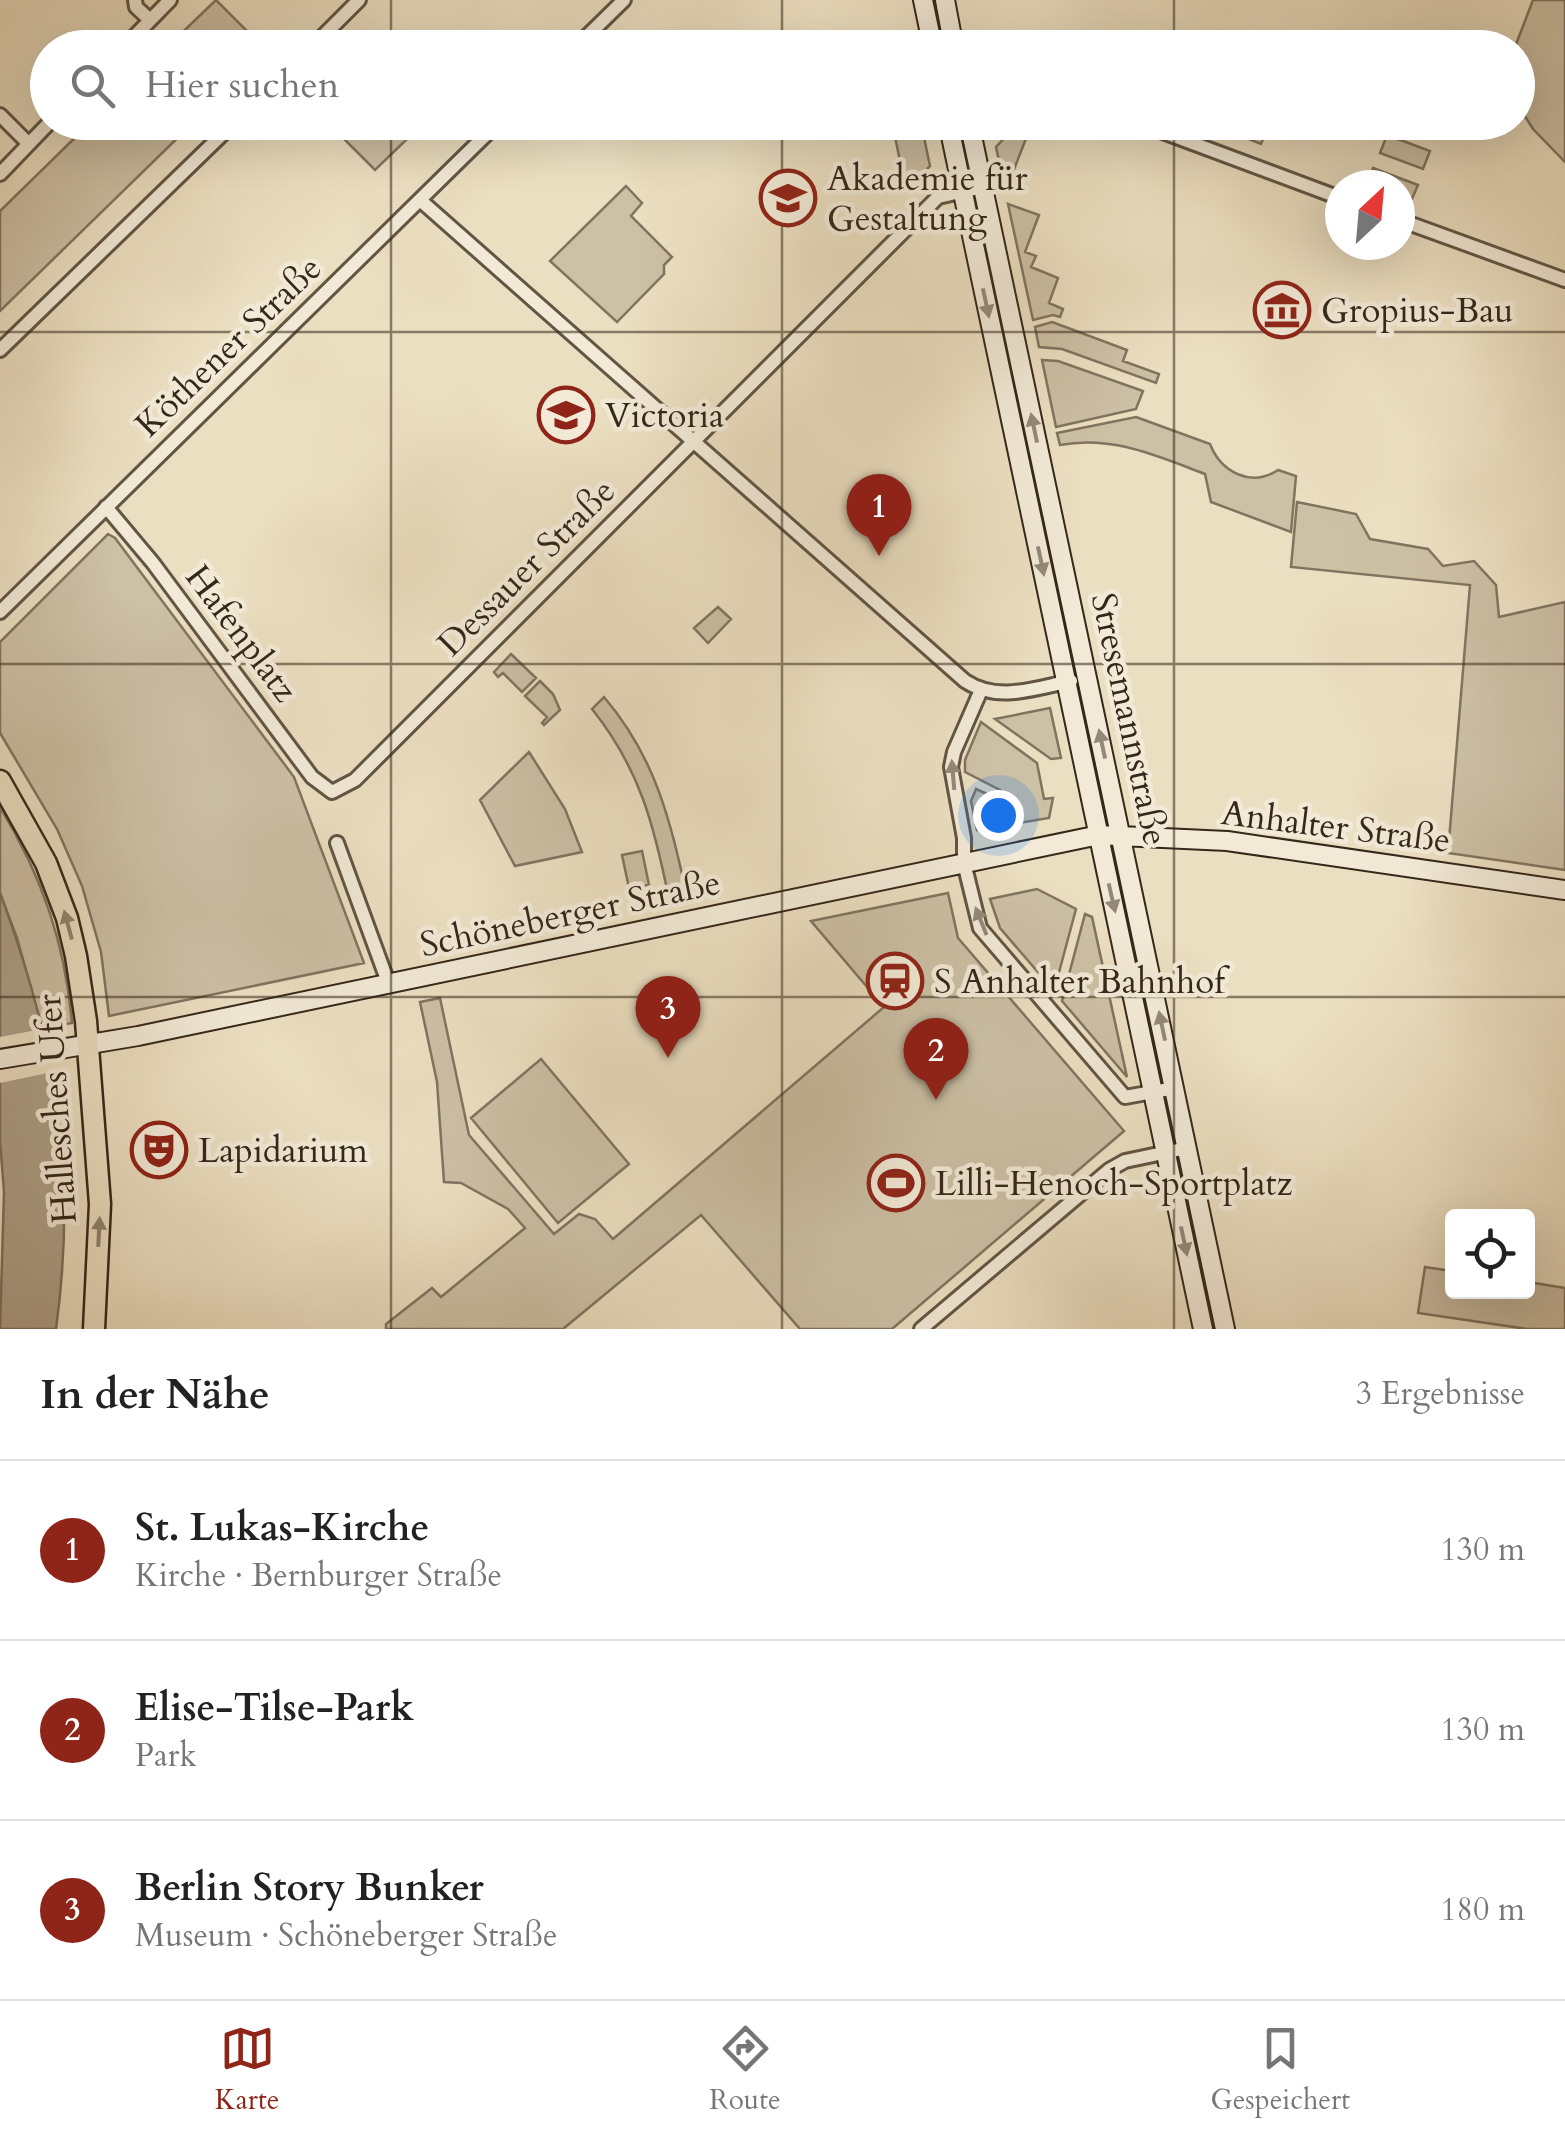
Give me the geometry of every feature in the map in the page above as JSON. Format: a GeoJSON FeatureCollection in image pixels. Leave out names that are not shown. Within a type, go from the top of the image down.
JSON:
{"type":"FeatureCollection","features":[{"type":"Feature","properties":{"kind":"main road"},"geometry":{"type":"LineString","coordinates":[[923,0],[929,30]]}},
{"type":"Feature","properties":{"kind":"main road"},"geometry":{"type":"LineString","coordinates":[[945,0],[951,30]]}},
{"type":"Feature","properties":{"kind":"main road","name":"Stresemannstraße"},"geometry":{"type":"LineString","coordinates":[[952,140],[1202,1329]]}},
{"type":"Feature","properties":{"kind":"main road","name":"Stresemannstraße"},"geometry":{"type":"LineString","coordinates":[[973,140],[1224,1329]]}},
{"type":"Feature","properties":{"kind":"main road"},"geometry":{"type":"LineString","coordinates":[[978,263],[998,258]]}},
{"type":"Feature","properties":{"kind":"main road"},"geometry":{"type":"LineString","coordinates":[[1000,371],[1021,366]]}},
{"type":"Feature","properties":{"kind":"main road"},"geometry":{"type":"LineString","coordinates":[[1026,494],[1048,490]]}},
{"type":"Feature","properties":{"kind":"main road"},"geometry":{"type":"LineString","coordinates":[[1056,636],[1078,632]]}},
{"type":"Feature","properties":{"kind":"main road","name":"Hallesches Ufer"},"geometry":{"type":"LineString","coordinates":[[0,781],[36,841],[67,918],[76,956],[88,1043],[100,1204],[94,1329]]}},
{"type":"Feature","properties":{"kind":"main road","name":"Anhalter Straße"},"geometry":{"type":"LineString","coordinates":[[1098,835],[1190,842],[1226,840],[1565,890]]}},
{"type":"Feature","properties":{"kind":"main road","name":"Schöneberger Straße"},"geometry":{"type":"LineString","coordinates":[[0,1059],[389,985],[1098,835]]}},
{"type":"Feature","properties":{"kind":"street"},"geometry":{"type":"LineString","coordinates":[[135,0],[136,8],[150,20]]}},
{"type":"Feature","properties":{"kind":"street"},"geometry":{"type":"LineString","coordinates":[[140,30],[170,0]]}},
{"type":"Feature","properties":{"kind":"street"},"geometry":{"type":"LineString","coordinates":[[329,30],[359,0]]}},
{"type":"Feature","properties":{"kind":"street"},"geometry":{"type":"LineString","coordinates":[[594,30],[624,0]]}},
{"type":"Feature","properties":{"kind":"street"},"geometry":{"type":"LineString","coordinates":[[0,115],[29,144]]}},
{"type":"Feature","properties":{"kind":"street"},"geometry":{"type":"LineString","coordinates":[[0,174],[33,140]]}},
{"type":"Feature","properties":{"kind":"street"},"geometry":{"type":"LineString","coordinates":[[0,350],[216,140]]}},
{"type":"Feature","properties":{"kind":"street","name":"Köthener Straße"},"geometry":{"type":"LineString","coordinates":[[0,612],[481,140]]}},
{"type":"Feature","properties":{"kind":"street"},"geometry":{"type":"LineString","coordinates":[[1184,140],[1325,192]]}},
{"type":"Feature","properties":{"kind":"street","name":"Dessauer Straße"},"geometry":{"type":"LineString","coordinates":[[332,792],[355,780],[938,197],[983,187]]}},
{"type":"Feature","properties":{"kind":"street"},"geometry":{"type":"LineString","coordinates":[[420,200],[965,680],[981,690],[1001,694],[1088,678]]}},
{"type":"Feature","properties":{"kind":"street"},"geometry":{"type":"LineString","coordinates":[[1415,225],[1565,280]]}},
{"type":"Feature","properties":{"kind":"street","name":"Hafenplatz"},"geometry":{"type":"LineString","coordinates":[[106,507],[312,777],[332,792]]}},
{"type":"Feature","properties":{"kind":"street"},"geometry":{"type":"LineString","coordinates":[[981,690],[951,762],[964,838],[964,863],[980,928],[1126,1097],[1174,1088]]}},
{"type":"Feature","properties":{"kind":"street"},"geometry":{"type":"LineString","coordinates":[[337,842],[389,985]]}},
{"type":"Feature","properties":{"kind":"street"},"geometry":{"type":"LineString","coordinates":[[921,1329],[1109,1170],[1125,1161],[1186,1148]]}},
{"type":"Feature","properties":{"kind":"shaded area"},"geometry":{"type":"Polygon","coordinates":[[[216,0],[246,30],[185,30],[216,0]]]}},
{"type":"Feature","properties":{"kind":"shaded area"},"geometry":{"type":"Polygon","coordinates":[[[1533,0],[1565,0],[1565,162],[1535,131],[1535,30],[1522,30],[1533,0]]]}},
{"type":"Feature","properties":{"kind":"shaded area"},"geometry":{"type":"Polygon","coordinates":[[[73,140],[176,140],[0,311],[0,211],[73,140]]]}},
{"type":"Feature","properties":{"kind":"shaded area"},"geometry":{"type":"Polygon","coordinates":[[[345,140],[406,140],[375,170],[345,140]]]}},
{"type":"Feature","properties":{"kind":"shaded area"},"geometry":{"type":"Polygon","coordinates":[[[896,140],[925,140],[930,166],[906,190],[896,140]]]}},
{"type":"Feature","properties":{"kind":"shaded area"},"geometry":{"type":"Polygon","coordinates":[[[1002,140],[1025,140],[1008,185],[1004,184],[996,147],[1002,140]]]}},
{"type":"Feature","properties":{"kind":"shaded area"},"geometry":{"type":"Polygon","coordinates":[[[1385,140],[1400,140],[1430,151],[1423,169],[1380,153],[1385,140]]]}},
{"type":"Feature","properties":{"kind":"shaded area"},"geometry":{"type":"Polygon","coordinates":[[[626,186],[642,203],[631,216],[672,257],[664,265],[664,274],[617,322],[550,261],[626,186]]]}},
{"type":"Feature","properties":{"kind":"shaded area"},"geometry":{"type":"Polygon","coordinates":[[[1008,204],[1039,215],[1025,252],[1036,256],[1031,267],[1058,278],[1049,303],[1063,309],[1060,317],[1033,320],[1008,204]]]}},
{"type":"Feature","properties":{"kind":"shaded area"},"geometry":{"type":"Polygon","coordinates":[[[1052,322],[1127,350],[1123,361],[1159,374],[1156,383],[1062,349],[1039,347],[1035,327],[1052,322]]]}},
{"type":"Feature","properties":{"kind":"shaded area"},"geometry":{"type":"Polygon","coordinates":[[[1042,360],[1058,361],[1143,391],[1136,409],[1056,427],[1042,360]]]}},
{"type":"Feature","properties":{"kind":"shaded area"},"geometry":{"type":"Polygon","coordinates":[[[1136,417],[1210,444],[1221,462],[1238,474],[1258,477],[1278,470],[1296,476],[1291,532],[1211,502],[1205,474],[1169,460],[1116,445],[1060,445],[1057,433],[1136,417]]]}},
{"type":"Feature","properties":{"kind":"shaded area"},"geometry":{"type":"Polygon","coordinates":[[[1297,502],[1356,514],[1370,539],[1428,549],[1443,566],[1474,561],[1496,585],[1499,617],[1565,602],[1565,870],[1448,853],[1470,585],[1291,567],[1297,502]]]}},
{"type":"Feature","properties":{"kind":"shaded area"},"geometry":{"type":"Polygon","coordinates":[[[108,534],[115,538],[294,777],[364,963],[109,1016],[101,952],[82,886],[57,829],[0,733],[0,642],[108,534]]]}},
{"type":"Feature","properties":{"kind":"shaded area"},"geometry":{"type":"Polygon","coordinates":[[[718,607],[731,619],[708,643],[694,628],[718,607]]]}},
{"type":"Feature","properties":{"kind":"shaded area"},"geometry":{"type":"Polygon","coordinates":[[[511,654],[536,678],[522,692],[503,673],[498,677],[494,672],[511,654]]]}},
{"type":"Feature","properties":{"kind":"shaded area"},"geometry":{"type":"Polygon","coordinates":[[[540,681],[553,694],[560,710],[544,725],[547,717],[525,696],[540,681]]]}},
{"type":"Feature","properties":{"kind":"shaded area"},"geometry":{"type":"Polygon","coordinates":[[[604,697],[649,767],[667,816],[687,896],[669,899],[634,776],[592,709],[604,697]]]}},
{"type":"Feature","properties":{"kind":"shaded area"},"geometry":{"type":"Polygon","coordinates":[[[1050,708],[1061,758],[1051,759],[995,719],[1050,708]]]}},
{"type":"Feature","properties":{"kind":"shaded area"},"geometry":{"type":"Polygon","coordinates":[[[981,722],[1037,763],[1044,799],[1053,798],[1049,818],[977,830],[971,801],[976,789],[996,798],[1000,790],[965,772],[965,760],[981,722]]]}},
{"type":"Feature","properties":{"kind":"shaded area"},"geometry":{"type":"Polygon","coordinates":[[[529,752],[565,809],[582,852],[515,866],[480,800],[529,752]]]}},
{"type":"Feature","properties":{"kind":"shaded area"},"geometry":{"type":"Polygon","coordinates":[[[0,807],[28,859],[49,911],[64,965],[72,1023],[42,1028],[0,893],[0,807]]]}},
{"type":"Feature","properties":{"kind":"shaded area"},"geometry":{"type":"Polygon","coordinates":[[[642,851],[649,885],[629,888],[622,855],[642,851]]]}},
{"type":"Feature","properties":{"kind":"shaded area"},"geometry":{"type":"Polygon","coordinates":[[[1037,889],[1076,909],[1054,991],[1000,928],[990,899],[1037,889]]]}},
{"type":"Feature","properties":{"kind":"shaded area"},"geometry":{"type":"Polygon","coordinates":[[[0,893],[35,1002],[57,1107],[64,1214],[56,1329],[0,1329],[4,1192],[0,1141],[0,893]]]}},
{"type":"Feature","properties":{"kind":"shaded area"},"geometry":{"type":"Polygon","coordinates":[[[948,893],[958,938],[1124,1131],[892,1329],[800,1329],[701,1215],[563,1329],[386,1329],[386,1324],[432,1288],[441,1297],[525,1228],[508,1209],[461,1183],[444,1182],[437,1082],[420,1002],[440,998],[469,1135],[554,1234],[579,1214],[595,1219],[613,1239],[884,1007],[811,921],[948,893]]]}},
{"type":"Feature","properties":{"kind":"shaded area"},"geometry":{"type":"Polygon","coordinates":[[[1085,914],[1092,917],[1127,1077],[1062,1001],[1085,914]]]}},
{"type":"Feature","properties":{"kind":"shaded area"},"geometry":{"type":"Polygon","coordinates":[[[541,1059],[629,1164],[558,1223],[471,1118],[541,1059]]]}},
{"type":"Feature","properties":{"kind":"shaded area"},"geometry":{"type":"Polygon","coordinates":[[[1425,1267],[1445,1270],[1445,1299],[1535,1299],[1535,1283],[1565,1288],[1565,1329],[1527,1329],[1418,1313],[1425,1267]]]}},
{"type":"Feature","properties":{"kind":"pier"},"geometry":{"type":"Polygon","coordinates":[[[47,1028],[57,1071],[0,1083],[0,1037],[47,1028]]]}},
{"type":"Feature","properties":{"kind":"place","name":"Akademie für Gestaltung"},"geometry":{"type":"Point","coordinates":[788,198]}},
{"type":"Feature","properties":{"kind":"place","name":"Gropius-Bau"},"geometry":{"type":"Point","coordinates":[1282,310]}},
{"type":"Feature","properties":{"kind":"place","name":"Victoria"},"geometry":{"type":"Point","coordinates":[566,415]}},
{"type":"Feature","properties":{"kind":"place","name":"St. Lukas-Kirche"},"geometry":{"type":"Point","coordinates":[879,556]}},
{"type":"Feature","properties":{"kind":"place","name":"S Anhalter Bahnhof"},"geometry":{"type":"Point","coordinates":[895,981]}},
{"type":"Feature","properties":{"kind":"place","name":"Berlin Story Bunker"},"geometry":{"type":"Point","coordinates":[668,1058]}},
{"type":"Feature","properties":{"kind":"place","name":"Elise-Tilse-Park"},"geometry":{"type":"Point","coordinates":[936,1100]}},
{"type":"Feature","properties":{"kind":"place","name":"Lapidarium"},"geometry":{"type":"Point","coordinates":[159,1150]}},
{"type":"Feature","properties":{"kind":"place","name":"Lilli-Henoch-Sportplatz"},"geometry":{"type":"Point","coordinates":[896,1183]}}]}
